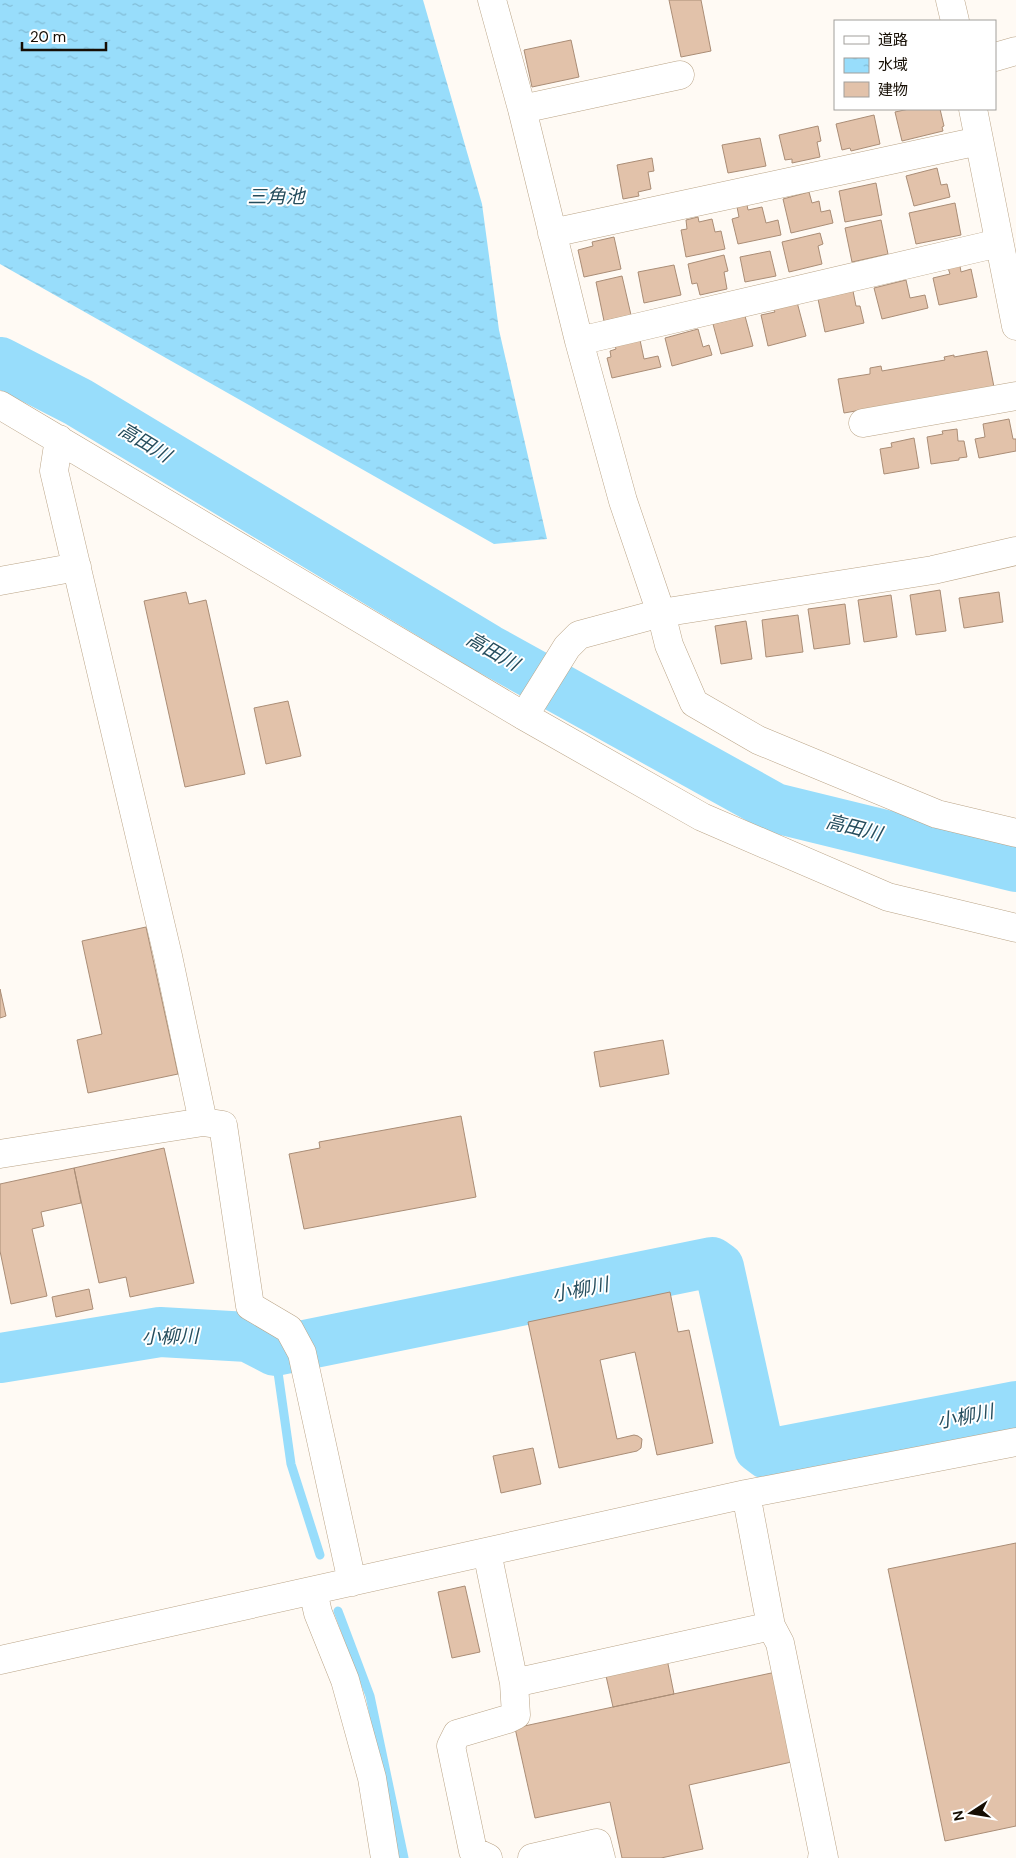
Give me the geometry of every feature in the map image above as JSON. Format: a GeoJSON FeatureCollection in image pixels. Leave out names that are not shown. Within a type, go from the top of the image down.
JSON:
{"type":"FeatureCollection","features":[{"type":"Feature","properties":{"kind":"street"},"geometry":{"type":"LineString","coordinates":[[492,0],[522,109],[579,341],[623,501],[661,613],[669,645],[694,703],[758,740],[936,814],[1016,833]]}},
{"type":"Feature","properties":{"kind":"street"},"geometry":{"type":"LineString","coordinates":[[950,0],[955,20]]}},
{"type":"Feature","properties":{"kind":"street"},"geometry":{"type":"LineString","coordinates":[[996,57],[1016,51]]}},
{"type":"Feature","properties":{"kind":"street"},"geometry":{"type":"LineString","coordinates":[[522,109],[680,75]]}},
{"type":"Feature","properties":{"kind":"street"},"geometry":{"type":"LineString","coordinates":[[973,110],[1016,326]]}},
{"type":"Feature","properties":{"kind":"street"},"geometry":{"type":"LineString","coordinates":[[552,233],[980,141]]}},
{"type":"Feature","properties":{"kind":"street"},"geometry":{"type":"LineString","coordinates":[[579,341],[999,243]]}},
{"type":"Feature","properties":{"kind":"street"},"geometry":{"type":"LineString","coordinates":[[863,424],[1016,396]]}},
{"type":"Feature","properties":{"kind":"street"},"geometry":{"type":"LineString","coordinates":[[0,406],[530,708],[711,821],[888,897],[1016,928]]}},
{"type":"Feature","properties":{"kind":"street"},"geometry":{"type":"LineString","coordinates":[[58,439],[54,471],[168,956],[203,1122]]}},
{"type":"Feature","properties":{"kind":"street"},"geometry":{"type":"LineString","coordinates":[[530,708],[567,647],[579,635],[661,613],[933,570],[1016,551]]}},
{"type":"Feature","properties":{"kind":"street"},"geometry":{"type":"LineString","coordinates":[[0,581],[77,567]]}},
{"type":"Feature","properties":{"kind":"street"},"geometry":{"type":"LineString","coordinates":[[0,1154],[203,1122],[223,1125],[250,1306],[289,1329],[302,1353],[352,1582]]}},
{"type":"Feature","properties":{"kind":"street"},"geometry":{"type":"LineString","coordinates":[[0,1660],[746,1494],[1016,1442]]}},
{"type":"Feature","properties":{"kind":"street"},"geometry":{"type":"LineString","coordinates":[[746,1494],[771,1626],[780,1643],[824,1858],[822,1858]]}},
{"type":"Feature","properties":{"kind":"street"},"geometry":{"type":"LineString","coordinates":[[487,1552],[514,1683],[516,1715],[457,1734],[451,1746],[473,1851],[488,1858]]}},
{"type":"Feature","properties":{"kind":"street"},"geometry":{"type":"LineString","coordinates":[[313,1591],[318,1613],[345,1680],[372,1778],[385,1858]]}},
{"type":"Feature","properties":{"kind":"street"},"geometry":{"type":"LineString","coordinates":[[514,1683],[771,1626]]}},
{"type":"Feature","properties":{"kind":"street"},"geometry":{"type":"LineString","coordinates":[[532,1858],[598,1844],[601,1858]]}},
{"type":"Feature","properties":{"kind":"water","name":"三角池"},"geometry":{"type":"Polygon","coordinates":[[[0,0],[423,0],[482,204],[499,330],[547,539],[494,544],[0,264],[0,0]]]}},
{"type":"Feature","properties":{"kind":"building"},"geometry":{"type":"Polygon","coordinates":[[[669,0],[701,0],[711,51],[681,57],[669,0]]]}},
{"type":"Feature","properties":{"kind":"building"},"geometry":{"type":"Polygon","coordinates":[[[571,40],[579,77],[532,87],[524,50],[571,40]]]}},
{"type":"Feature","properties":{"kind":"building"},"geometry":{"type":"Polygon","coordinates":[[[904,110],[940,110],[944,126],[942,127],[943,131],[902,141],[895,112],[904,110]]]}},
{"type":"Feature","properties":{"kind":"building"},"geometry":{"type":"Polygon","coordinates":[[[874,115],[880,144],[851,151],[850,148],[842,150],[836,124],[874,115]]]}},
{"type":"Feature","properties":{"kind":"building"},"geometry":{"type":"Polygon","coordinates":[[[818,126],[821,141],[817,142],[820,157],[792,163],[792,159],[785,160],[779,135],[818,126]]]}},
{"type":"Feature","properties":{"kind":"building"},"geometry":{"type":"Polygon","coordinates":[[[760,138],[766,166],[728,173],[722,145],[760,138]]]}},
{"type":"Feature","properties":{"kind":"building"},"geometry":{"type":"Polygon","coordinates":[[[652,158],[654,171],[648,172],[651,189],[638,192],[639,196],[623,199],[617,165],[652,158]]]}},
{"type":"Feature","properties":{"kind":"building"},"geometry":{"type":"Polygon","coordinates":[[[937,168],[941,185],[947,184],[950,197],[914,206],[906,176],[937,168]]]}},
{"type":"Feature","properties":{"kind":"building"},"geometry":{"type":"Polygon","coordinates":[[[876,183],[882,215],[845,222],[839,191],[876,183]]]}},
{"type":"Feature","properties":{"kind":"building"},"geometry":{"type":"Polygon","coordinates":[[[809,192],[812,203],[819,201],[821,212],[830,210],[833,223],[791,233],[783,199],[809,192]]]}},
{"type":"Feature","properties":{"kind":"building"},"geometry":{"type":"Polygon","coordinates":[[[955,203],[961,235],[916,244],[909,213],[955,203]]]}},
{"type":"Feature","properties":{"kind":"building"},"geometry":{"type":"Polygon","coordinates":[[[747,205],[748,210],[762,207],[766,223],[778,220],[781,235],[738,244],[732,219],[739,217],[737,207],[747,205]]]}},
{"type":"Feature","properties":{"kind":"building"},"geometry":{"type":"Polygon","coordinates":[[[698,217],[699,222],[712,219],[715,232],[721,231],[725,249],[686,257],[681,230],[687,229],[686,220],[698,217]]]}},
{"type":"Feature","properties":{"kind":"building"},"geometry":{"type":"Polygon","coordinates":[[[881,220],[888,254],[852,262],[845,228],[881,220]]]}},
{"type":"Feature","properties":{"kind":"building"},"geometry":{"type":"Polygon","coordinates":[[[820,233],[823,244],[818,246],[822,264],[789,272],[782,242],[820,233]]]}},
{"type":"Feature","properties":{"kind":"building"},"geometry":{"type":"Polygon","coordinates":[[[614,237],[621,269],[584,277],[578,250],[593,246],[592,242],[614,237]]]}},
{"type":"Feature","properties":{"kind":"building"},"geometry":{"type":"Polygon","coordinates":[[[770,251],[776,276],[745,282],[740,257],[770,251]]]}},
{"type":"Feature","properties":{"kind":"building"},"geometry":{"type":"Polygon","coordinates":[[[724,255],[728,271],[724,272],[727,289],[700,295],[697,283],[692,284],[688,264],[724,255]]]}},
{"type":"Feature","properties":{"kind":"building"},"geometry":{"type":"Polygon","coordinates":[[[674,265],[681,295],[644,303],[638,272],[674,265]]]}},
{"type":"Feature","properties":{"kind":"building"},"geometry":{"type":"Polygon","coordinates":[[[960,266],[961,272],[971,269],[977,297],[939,305],[933,278],[950,274],[948,268],[960,266]]]}},
{"type":"Feature","properties":{"kind":"building"},"geometry":{"type":"Polygon","coordinates":[[[622,276],[631,315],[604,321],[596,282],[622,276]]]}},
{"type":"Feature","properties":{"kind":"building"},"geometry":{"type":"Polygon","coordinates":[[[906,280],[910,298],[925,295],[928,308],[882,319],[874,288],[906,280]]]}},
{"type":"Feature","properties":{"kind":"building"},"geometry":{"type":"Polygon","coordinates":[[[853,291],[856,306],[860,306],[864,323],[825,332],[818,299],[853,291]]]}},
{"type":"Feature","properties":{"kind":"building"},"geometry":{"type":"Polygon","coordinates":[[[797,302],[806,336],[768,346],[761,315],[775,312],[773,308],[797,302]]]}},
{"type":"Feature","properties":{"kind":"building"},"geometry":{"type":"Polygon","coordinates":[[[745,316],[753,346],[721,354],[713,324],[745,316]]]}},
{"type":"Feature","properties":{"kind":"building"},"geometry":{"type":"Polygon","coordinates":[[[698,329],[703,347],[709,345],[712,355],[672,366],[665,338],[698,329]]]}},
{"type":"Feature","properties":{"kind":"building"},"geometry":{"type":"Polygon","coordinates":[[[640,340],[644,359],[658,356],[661,367],[612,378],[607,358],[611,357],[610,351],[616,349],[615,345],[640,340]]]}},
{"type":"Feature","properties":{"kind":"building"},"geometry":{"type":"Polygon","coordinates":[[[987,351],[994,387],[844,413],[838,379],[870,374],[870,368],[881,366],[882,371],[945,360],[944,357],[954,355],[954,357],[987,351]]]}},
{"type":"Feature","properties":{"kind":"building"},"geometry":{"type":"Polygon","coordinates":[[[1009,419],[1013,439],[1016,439],[1016,451],[979,458],[975,439],[985,437],[983,424],[1009,419]]]}},
{"type":"Feature","properties":{"kind":"building"},"geometry":{"type":"Polygon","coordinates":[[[957,429],[958,441],[964,441],[967,457],[931,464],[927,437],[943,434],[942,431],[957,429]]]}},
{"type":"Feature","properties":{"kind":"building"},"geometry":{"type":"Polygon","coordinates":[[[914,438],[919,468],[884,474],[880,449],[892,447],[891,443],[914,438]]]}},
{"type":"Feature","properties":{"kind":"building"},"geometry":{"type":"Polygon","coordinates":[[[940,590],[946,631],[916,635],[910,595],[940,590]]]}},
{"type":"Feature","properties":{"kind":"building"},"geometry":{"type":"Polygon","coordinates":[[[186,592],[189,604],[206,600],[245,774],[185,787],[144,601],[186,592]]]}},
{"type":"Feature","properties":{"kind":"building"},"geometry":{"type":"Polygon","coordinates":[[[999,592],[1003,622],[964,628],[959,598],[999,592]]]}},
{"type":"Feature","properties":{"kind":"building"},"geometry":{"type":"Polygon","coordinates":[[[891,595],[897,637],[864,642],[858,600],[891,595]]]}},
{"type":"Feature","properties":{"kind":"building"},"geometry":{"type":"Polygon","coordinates":[[[845,604],[850,644],[814,649],[808,609],[845,604]]]}},
{"type":"Feature","properties":{"kind":"building"},"geometry":{"type":"Polygon","coordinates":[[[798,615],[803,652],[766,657],[762,620],[798,615]]]}},
{"type":"Feature","properties":{"kind":"building"},"geometry":{"type":"Polygon","coordinates":[[[746,621],[752,659],[721,664],[715,626],[746,621]]]}},
{"type":"Feature","properties":{"kind":"building"},"geometry":{"type":"Polygon","coordinates":[[[288,701],[301,756],[266,764],[254,708],[288,701]]]}},
{"type":"Feature","properties":{"kind":"building"},"geometry":{"type":"Polygon","coordinates":[[[146,927],[178,1074],[88,1093],[77,1040],[102,1034],[82,941],[146,927]]]}},
{"type":"Feature","properties":{"kind":"building"},"geometry":{"type":"Polygon","coordinates":[[[0,989],[6,1016],[0,1018],[0,989]]]}},
{"type":"Feature","properties":{"kind":"building"},"geometry":{"type":"Polygon","coordinates":[[[663,1040],[669,1074],[600,1087],[594,1052],[663,1040]]]}},
{"type":"Feature","properties":{"kind":"building"},"geometry":{"type":"Polygon","coordinates":[[[461,1116],[476,1197],[304,1229],[289,1154],[320,1148],[319,1142],[461,1116]]]}},
{"type":"Feature","properties":{"kind":"building"},"geometry":{"type":"Polygon","coordinates":[[[164,1148],[194,1283],[130,1297],[126,1277],[99,1283],[74,1168],[164,1148]]]}},
{"type":"Feature","properties":{"kind":"building"},"geometry":{"type":"Polygon","coordinates":[[[74,1168],[81,1203],[41,1212],[44,1226],[32,1229],[47,1296],[11,1304],[0,1251],[0,1184],[74,1168]]]}},
{"type":"Feature","properties":{"kind":"building"},"geometry":{"type":"Polygon","coordinates":[[[89,1289],[93,1309],[56,1317],[52,1297],[89,1289]]]}},
{"type":"Feature","properties":{"kind":"building"},"geometry":{"type":"Polygon","coordinates":[[[670,1292],[678,1332],[689,1330],[713,1443],[657,1455],[635,1352],[600,1360],[617,1439],[634,1435],[638,1436],[642,1439],[641,1448],[637,1451],[559,1468],[528,1322],[670,1292]]]}},
{"type":"Feature","properties":{"kind":"building"},"geometry":{"type":"Polygon","coordinates":[[[533,1448],[541,1484],[501,1493],[493,1456],[533,1448]]]}},
{"type":"Feature","properties":{"kind":"building"},"geometry":{"type":"Polygon","coordinates":[[[1016,1543],[1016,1826],[945,1841],[888,1569],[1016,1543]]]}},
{"type":"Feature","properties":{"kind":"building"},"geometry":{"type":"Polygon","coordinates":[[[465,1586],[480,1652],[452,1658],[438,1592],[465,1586]]]}},
{"type":"Feature","properties":{"kind":"building"},"geometry":{"type":"Polygon","coordinates":[[[666,1654],[674,1694],[613,1707],[604,1667],[666,1654]]]}},
{"type":"Feature","properties":{"kind":"building"},"geometry":{"type":"Polygon","coordinates":[[[776,1672],[796,1761],[689,1785],[703,1849],[661,1858],[622,1858],[610,1802],[535,1818],[515,1728],[776,1672]]]}},
{"type":"Feature","properties":{"kind":"waterway","name":"高田川"},"geometry":{"type":"LineString","coordinates":[[0,362],[78,402],[488,649],[775,808],[1016,867]]}},
{"type":"Feature","properties":{"kind":"waterway","name":"小柳川"},"geometry":{"type":"LineString","coordinates":[[0,1358],[160,1332],[248,1337],[275,1351],[712,1262],[719,1267],[759,1448],[767,1454],[1016,1406]]}},
{"type":"Feature","properties":{"kind":"waterway"},"geometry":{"type":"LineString","coordinates":[[275,1351],[291,1464],[320,1555]]}},
{"type":"Feature","properties":{"kind":"waterway"},"geometry":{"type":"LineString","coordinates":[[338,1611],[370,1696],[404,1858]]}}]}
